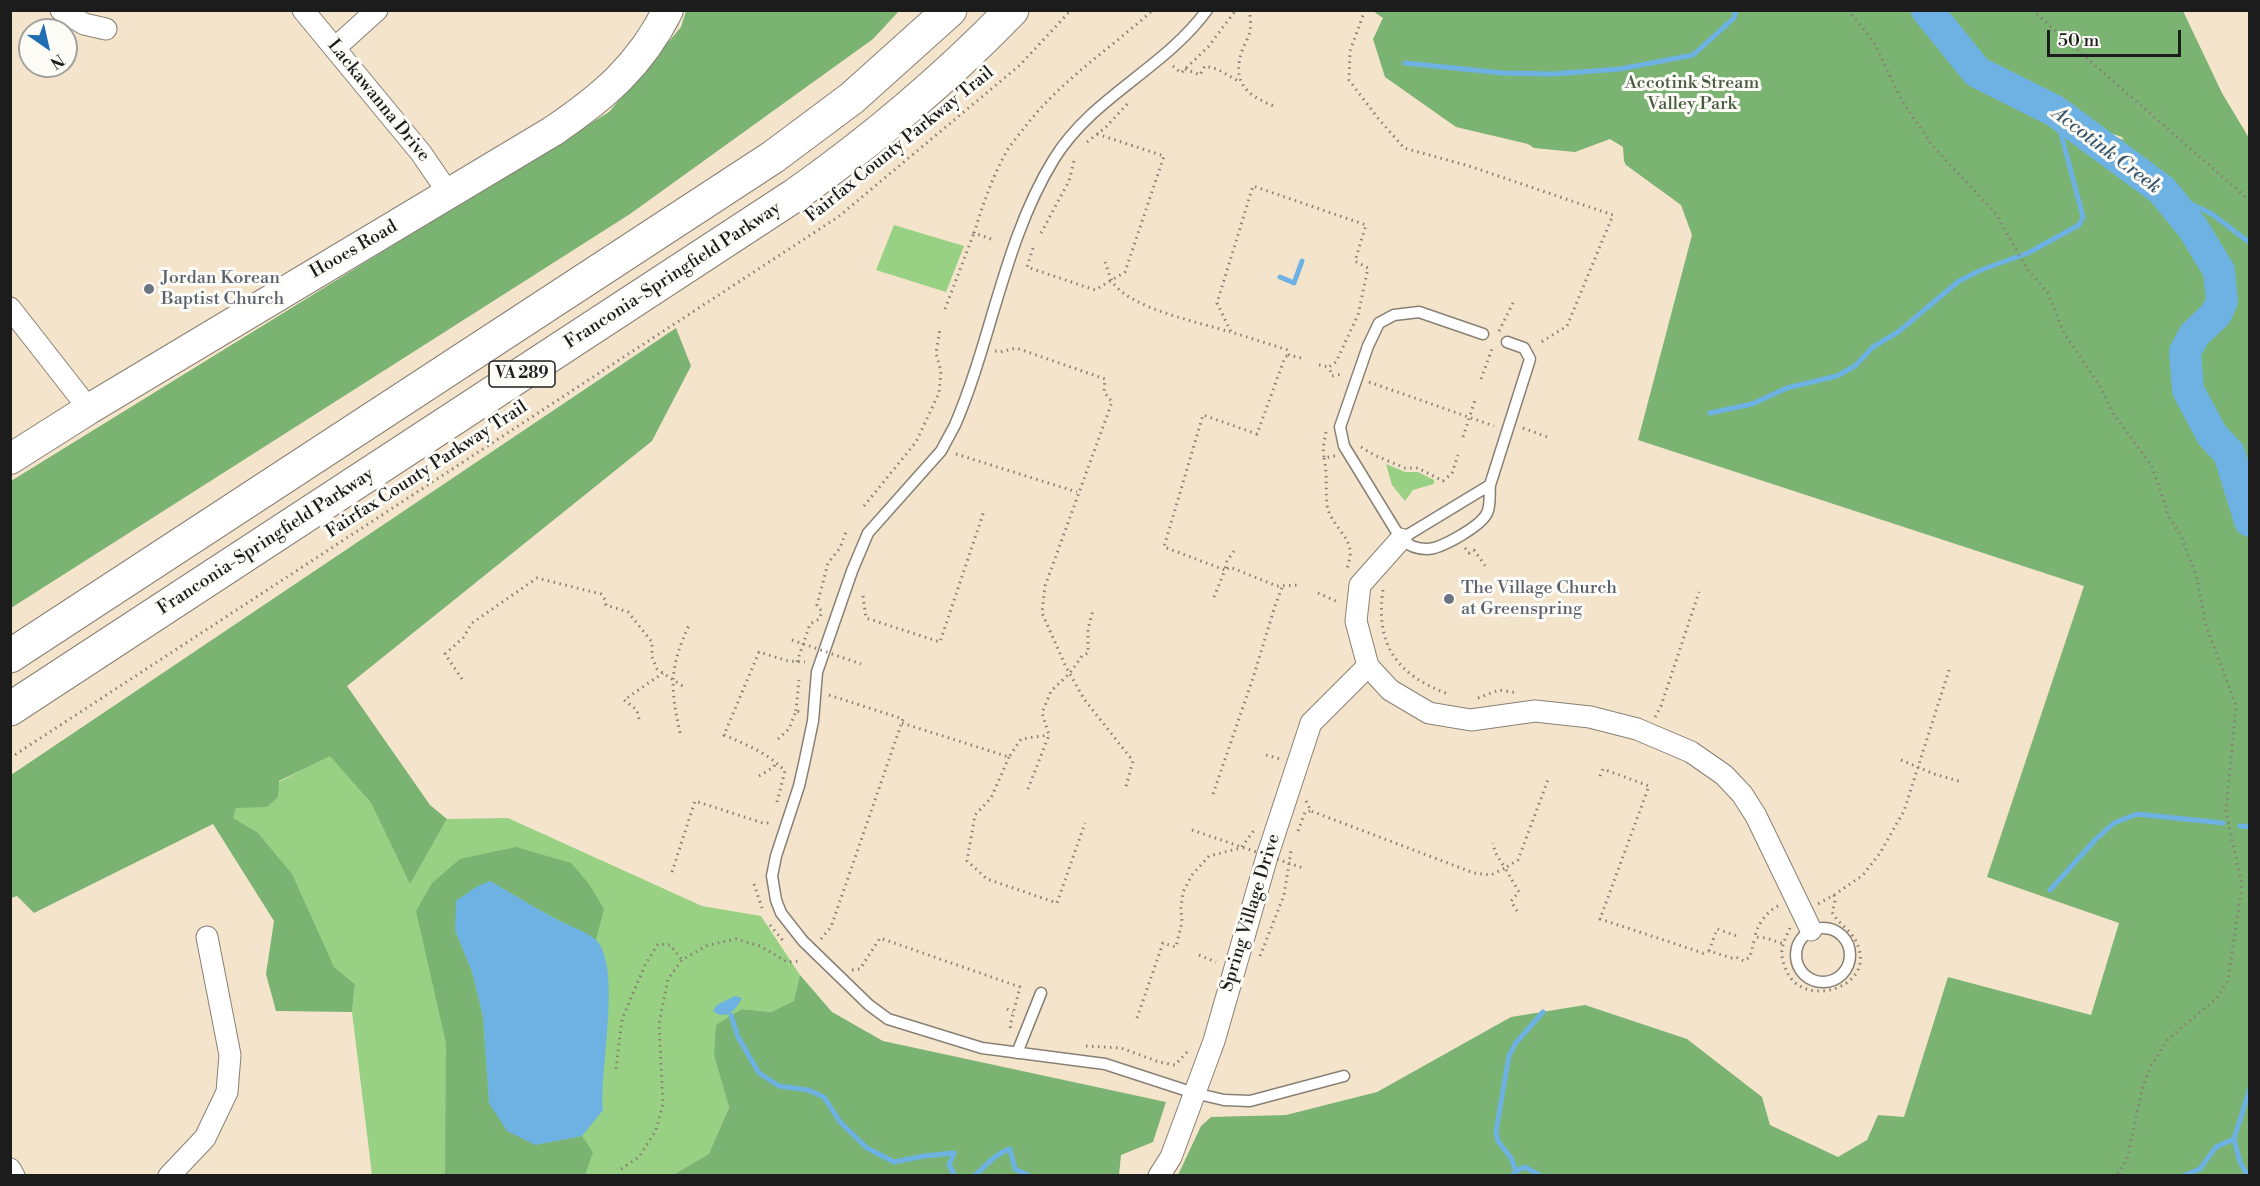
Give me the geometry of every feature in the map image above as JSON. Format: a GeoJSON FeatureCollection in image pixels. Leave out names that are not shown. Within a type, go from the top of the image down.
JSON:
{"type":"FeatureCollection","features":[{"type":"Feature","properties":{"kind":"main road","name":"VA 289"},"geometry":{"type":"LineString","coordinates":[[10,656],[782,151],[852,98],[950,10]]}},
{"type":"Feature","properties":{"kind":"main road","name":"Franconia-Springfield Parkway"},"geometry":{"type":"LineString","coordinates":[[10,709],[795,195],[850,156],[917,100],[1012,10]]}},
{"type":"Feature","properties":{"kind":"street"},"geometry":{"type":"LineString","coordinates":[[61,10],[84,24],[106,29]]}},
{"type":"Feature","properties":{"kind":"street","name":"Lackawanna Drive"},"geometry":{"type":"LineString","coordinates":[[303,10],[421,153],[449,194]]}},
{"type":"Feature","properties":{"kind":"street"},"geometry":{"type":"LineString","coordinates":[[335,48],[377,10]]}},
{"type":"Feature","properties":{"kind":"street","name":"Hooes Road"},"geometry":{"type":"LineString","coordinates":[[10,459],[89,409],[552,131],[608,90],[651,41],[668,10]]}},
{"type":"Feature","properties":{"kind":"street"},"geometry":{"type":"LineString","coordinates":[[10,308],[89,409]]}},
{"type":"Feature","properties":{"kind":"street"},"geometry":{"type":"LineString","coordinates":[[1401,539],[1360,585],[1356,621],[1368,666],[1390,690],[1430,713],[1471,720],[1534,711],[1590,717],[1637,729],[1691,752],[1724,775],[1742,794],[1756,816],[1801,926]]}},
{"type":"Feature","properties":{"kind":"street","name":"Spring Village Drive"},"geometry":{"type":"LineString","coordinates":[[1159,1176],[1171,1157],[1214,1041],[1264,868],[1311,723],[1368,666]]}},
{"type":"Feature","properties":{"kind":"street"},"geometry":{"type":"LineString","coordinates":[[169,1176],[205,1138],[227,1092],[230,1055],[207,937]]}},
{"type":"Feature","properties":{"kind":"street"},"geometry":{"type":"LineString","coordinates":[[10,1169],[14,1176]]}},
{"type":"Feature","properties":{"kind":"lane"},"geometry":{"type":"LineString","coordinates":[[1207,10],[1166,55],[1107,99],[1071,137],[1054,159],[1027,215],[955,425],[941,451],[868,533],[852,571],[818,672],[813,721],[804,764],[772,876],[776,900],[782,913],[803,941],[869,1005],[888,1019],[982,1048],[1105,1064],[1194,1093],[1224,1100],[1250,1101],[1344,1076]]}},
{"type":"Feature","properties":{"kind":"lane"},"geometry":{"type":"LineString","coordinates":[[1484,334],[1419,312],[1394,315],[1379,323],[1368,346],[1340,426],[1344,446],[1401,539],[1410,547],[1428,549],[1448,543],[1481,522],[1488,512],[1490,485],[1530,359],[1524,348],[1507,342]]}},
{"type":"Feature","properties":{"kind":"lane"},"geometry":{"type":"LineString","coordinates":[[1401,539],[1490,485]]}},
{"type":"Feature","properties":{"kind":"lane"},"geometry":{"type":"LineString","coordinates":[[1801,926],[1825,927],[1838,932],[1847,941],[1850,954],[1848,967],[1839,977],[1827,982],[1814,981],[1802,974],[1796,963],[1795,950],[1801,937],[1801,926]]}},
{"type":"Feature","properties":{"kind":"lane"},"geometry":{"type":"LineString","coordinates":[[1017,1053],[1041,993]]}},
{"type":"Feature","properties":{"kind":"path","name":"Fairfax County Parkway Trail"},"geometry":{"type":"LineString","coordinates":[[10,758],[838,217],[1020,64],[1071,10]]}},
{"type":"Feature","properties":{"kind":"path"},"geometry":{"type":"LineString","coordinates":[[945,309],[987,193],[1009,147],[1045,102],[1083,67],[1154,10]]}},
{"type":"Feature","properties":{"kind":"path"},"geometry":{"type":"LineString","coordinates":[[1171,63],[1181,73],[1224,28],[1236,10]]}},
{"type":"Feature","properties":{"kind":"path"},"geometry":{"type":"LineString","coordinates":[[1248,10],[1250,30],[1242,51],[1239,69],[1241,83],[1249,95],[1274,106]]}},
{"type":"Feature","properties":{"kind":"path"},"geometry":{"type":"LineString","coordinates":[[1365,10],[1350,51],[1349,80],[1404,148],[1469,166],[1613,215],[1567,326],[1530,349]]}},
{"type":"Feature","properties":{"kind":"path"},"geometry":{"type":"LineString","coordinates":[[1848,10],[1874,42],[1901,99],[1931,144],[1996,214],[2027,270],[2048,293],[2064,333],[2100,386],[2114,415],[2152,466],[2169,517],[2180,534],[2196,574],[2206,626],[2236,706],[2226,812],[2242,885],[2228,980],[2217,998],[2168,1039],[2151,1066],[2143,1086],[2127,1159],[2116,1176]]}},
{"type":"Feature","properties":{"kind":"path"},"geometry":{"type":"LineString","coordinates":[[2032,10],[2250,201]]}},
{"type":"Feature","properties":{"kind":"path"},"geometry":{"type":"LineString","coordinates":[[1185,69],[1200,75],[1205,66],[1217,69],[1241,83]]}},
{"type":"Feature","properties":{"kind":"path"},"geometry":{"type":"LineString","coordinates":[[1087,142],[1126,107],[1131,99]]}},
{"type":"Feature","properties":{"kind":"path"},"geometry":{"type":"LineString","coordinates":[[1033,248],[1027,267],[1095,290],[1125,272],[1164,156],[1097,134]]}},
{"type":"Feature","properties":{"kind":"path"},"geometry":{"type":"LineString","coordinates":[[1041,233],[1069,182],[1074,161]]}},
{"type":"Feature","properties":{"kind":"path"},"geometry":{"type":"LineString","coordinates":[[1231,332],[1217,303],[1252,186],[1366,225],[1355,261],[1368,268],[1358,315],[1336,362],[1329,367],[1319,365]]}},
{"type":"Feature","properties":{"kind":"path"},"geometry":{"type":"LineString","coordinates":[[974,233],[992,239]]}},
{"type":"Feature","properties":{"kind":"path"},"geometry":{"type":"LineString","coordinates":[[1105,262],[1112,281],[1122,293],[1137,303],[1287,350],[1289,355],[1300,358]]}},
{"type":"Feature","properties":{"kind":"path"},"geometry":{"type":"LineString","coordinates":[[864,506],[916,442],[939,393],[941,370],[936,353],[940,329]]}},
{"type":"Feature","properties":{"kind":"path"},"geometry":{"type":"LineString","coordinates":[[992,358],[994,350],[1000,352],[1016,348],[1104,379],[1104,392],[1112,402],[1044,586],[1042,613],[1084,699],[1133,761],[1125,790]]}},
{"type":"Feature","properties":{"kind":"path"},"geometry":{"type":"LineString","coordinates":[[1289,355],[1285,357],[1257,434],[1203,416],[1164,548],[1225,570],[1230,567],[1277,586],[1299,585]]}},
{"type":"Feature","properties":{"kind":"path"},"geometry":{"type":"LineString","coordinates":[[1329,367],[1332,376],[1343,374]]}},
{"type":"Feature","properties":{"kind":"path"},"geometry":{"type":"LineString","coordinates":[[1361,379],[1494,426]]}},
{"type":"Feature","properties":{"kind":"path"},"geometry":{"type":"LineString","coordinates":[[1463,437],[1476,397]]}},
{"type":"Feature","properties":{"kind":"path"},"geometry":{"type":"LineString","coordinates":[[1518,426],[1547,437]]}},
{"type":"Feature","properties":{"kind":"path"},"geometry":{"type":"LineString","coordinates":[[1354,446],[1359,445],[1374,455],[1405,468],[1418,468],[1443,481],[1452,473],[1458,455]]}},
{"type":"Feature","properties":{"kind":"path"},"geometry":{"type":"LineString","coordinates":[[957,446],[953,453],[1077,492]]}},
{"type":"Feature","properties":{"kind":"path"},"geometry":{"type":"LineString","coordinates":[[1324,458],[1328,474],[1328,506],[1334,525],[1346,538],[1350,550],[1347,571]]}},
{"type":"Feature","properties":{"kind":"path"},"geometry":{"type":"LineString","coordinates":[[863,596],[866,618],[940,642],[984,511]]}},
{"type":"Feature","properties":{"kind":"path"},"geometry":{"type":"LineString","coordinates":[[796,662],[810,624],[819,619],[822,612],[816,605],[828,563],[840,548],[847,528]]}},
{"type":"Feature","properties":{"kind":"path"},"geometry":{"type":"LineString","coordinates":[[1462,544],[1469,553],[1474,550],[1486,567]]}},
{"type":"Feature","properties":{"kind":"path"},"geometry":{"type":"LineString","coordinates":[[1214,597],[1227,561],[1234,551]]}},
{"type":"Feature","properties":{"kind":"path"},"geometry":{"type":"LineString","coordinates":[[462,679],[446,654],[448,650],[463,638],[472,623],[537,578],[601,594],[606,605],[628,612],[652,642],[652,657],[657,669],[684,687]]}},
{"type":"Feature","properties":{"kind":"path"},"geometry":{"type":"LineString","coordinates":[[1213,794],[1283,585]]}},
{"type":"Feature","properties":{"kind":"path"},"geometry":{"type":"LineString","coordinates":[[1653,719],[1661,706],[1699,592]]}},
{"type":"Feature","properties":{"kind":"path"},"geometry":{"type":"LineString","coordinates":[[1318,593],[1338,602]]}},
{"type":"Feature","properties":{"kind":"path"},"geometry":{"type":"LineString","coordinates":[[1028,789],[1049,735],[1042,713],[1051,691],[1088,652],[1088,629],[1093,610]]}},
{"type":"Feature","properties":{"kind":"path"},"geometry":{"type":"LineString","coordinates":[[680,733],[673,704],[672,678],[690,623]]}},
{"type":"Feature","properties":{"kind":"path"},"geometry":{"type":"LineString","coordinates":[[792,640],[861,664]]}},
{"type":"Feature","properties":{"kind":"path"},"geometry":{"type":"LineString","coordinates":[[1387,644],[1410,674],[1427,686],[1448,694]]}},
{"type":"Feature","properties":{"kind":"path"},"geometry":{"type":"LineString","coordinates":[[775,812],[785,771],[776,761],[759,750],[724,735],[759,652],[805,663]]}},
{"type":"Feature","properties":{"kind":"path"},"geometry":{"type":"LineString","coordinates":[[1811,908],[1863,875],[1880,853],[1904,811],[1950,667]]}},
{"type":"Feature","properties":{"kind":"path"},"geometry":{"type":"LineString","coordinates":[[639,719],[637,710],[624,700],[663,673]]}},
{"type":"Feature","properties":{"kind":"path"},"geometry":{"type":"LineString","coordinates":[[778,739],[789,729],[796,711],[800,680]]}},
{"type":"Feature","properties":{"kind":"path"},"geometry":{"type":"LineString","coordinates":[[818,943],[831,927],[903,719],[829,694],[827,702]]}},
{"type":"Feature","properties":{"kind":"path"},"geometry":{"type":"LineString","coordinates":[[796,711],[802,712]]}},
{"type":"Feature","properties":{"kind":"path"},"geometry":{"type":"LineString","coordinates":[[901,723],[1008,757]]}},
{"type":"Feature","properties":{"kind":"path"},"geometry":{"type":"LineString","coordinates":[[1049,735],[1021,739],[1008,757],[991,798],[975,815],[967,861],[987,879],[1057,903],[1085,824]]}},
{"type":"Feature","properties":{"kind":"path"},"geometry":{"type":"LineString","coordinates":[[1901,760],[1918,765],[1934,774],[1962,782]]}},
{"type":"Feature","properties":{"kind":"path"},"geometry":{"type":"LineString","coordinates":[[759,776],[774,767],[776,761]]}},
{"type":"Feature","properties":{"kind":"path"},"geometry":{"type":"LineString","coordinates":[[1600,776],[1603,769],[1649,786],[1600,919],[1703,953],[1709,951],[1744,961],[1750,957],[1755,932],[1771,909],[1782,905]]}},
{"type":"Feature","properties":{"kind":"path"},"geometry":{"type":"LineString","coordinates":[[1296,834],[1305,812],[1311,811],[1474,873],[1491,875],[1518,860],[1549,777]]}},
{"type":"Feature","properties":{"kind":"path"},"geometry":{"type":"LineString","coordinates":[[672,872],[695,801],[763,823],[772,822],[769,830]]}},
{"type":"Feature","properties":{"kind":"path"},"geometry":{"type":"LineString","coordinates":[[1306,801],[1311,811]]}},
{"type":"Feature","properties":{"kind":"path"},"geometry":{"type":"LineString","coordinates":[[1137,1018],[1163,943],[1176,947],[1182,922],[1183,892],[1192,875],[1209,856],[1241,848],[1255,829]]}},
{"type":"Feature","properties":{"kind":"path"},"geometry":{"type":"LineString","coordinates":[[1192,830],[1304,868]]}},
{"type":"Feature","properties":{"kind":"path"},"geometry":{"type":"LineString","coordinates":[[1493,843],[1495,852],[1519,892],[1511,901],[1517,911]]}},
{"type":"Feature","properties":{"kind":"path"},"geometry":{"type":"LineString","coordinates":[[1257,959],[1262,952],[1284,895],[1292,844]]}},
{"type":"Feature","properties":{"kind":"path"},"geometry":{"type":"LineString","coordinates":[[1801,926],[1784,944],[1781,952],[1790,978],[1809,991],[1822,993],[1837,989],[1848,982],[1855,975],[1860,960],[1860,950],[1846,926],[1836,920],[1832,912],[1835,903],[1834,895]]}},
{"type":"Feature","properties":{"kind":"path"},"geometry":{"type":"LineString","coordinates":[[1709,951],[1717,929],[1740,937]]}},
{"type":"Feature","properties":{"kind":"path"},"geometry":{"type":"LineString","coordinates":[[1755,937],[1784,944]]}},
{"type":"Feature","properties":{"kind":"path"},"geometry":{"type":"LineString","coordinates":[[843,963],[852,970],[860,969],[880,938],[1020,987],[1010,1026],[1014,1035]]}},
{"type":"Feature","properties":{"kind":"path"},"geometry":{"type":"LineString","coordinates":[[621,1169],[639,1157],[656,1130],[663,1104],[659,1024],[668,980],[682,960],[708,945],[736,939],[760,946],[787,962],[804,961]]}},
{"type":"Feature","properties":{"kind":"path"},"geometry":{"type":"LineString","coordinates":[[616,1069],[622,1019],[646,963],[658,944],[670,945],[682,960]]}},
{"type":"Feature","properties":{"kind":"path"},"geometry":{"type":"LineString","coordinates":[[1199,955],[1223,964]]}},
{"type":"Feature","properties":{"kind":"path"},"geometry":{"type":"LineString","coordinates":[[1007,1009],[1013,1012]]}},
{"type":"Feature","properties":{"kind":"path"},"geometry":{"type":"LineString","coordinates":[[1159,1062],[1175,1065],[1189,1048]]}},
{"type":"Feature","properties":{"kind":"green space"},"geometry":{"type":"Polygon","coordinates":[[[686,11],[899,11],[873,39],[630,214],[11,608],[11,481],[609,112],[681,27],[686,11]]]}},
{"type":"Feature","properties":{"kind":"green space","name":"Accotink Stream Valley Park"},"geometry":{"type":"Polygon","coordinates":[[[1373,11],[2183,11],[2222,93],[2249,138],[2249,1175],[1178,1175],[1201,1126],[1211,1117],[1286,1115],[1377,1092],[1511,1017],[1585,1005],[1687,1039],[1762,1097],[1770,1125],[1838,1157],[1867,1140],[1878,1115],[1904,1117],[1948,977],[2091,1015],[2119,923],[1987,877],[2084,586],[1638,440],[1692,235],[1681,205],[1626,165],[1623,147],[1610,139],[1575,152],[1534,148],[1528,144],[1456,127],[1385,77],[1373,39],[1383,18],[1373,11]],[[2037,108],[2124,140],[2122,137],[2037,108]]]}},
{"type":"Feature","properties":{"kind":"green space"},"geometry":{"type":"Polygon","coordinates":[[[894,225],[964,246],[946,292],[876,270],[894,225]]]}},
{"type":"Feature","properties":{"kind":"green space"},"geometry":{"type":"Polygon","coordinates":[[[676,328],[691,366],[652,441],[347,686],[430,805],[447,819],[410,884],[371,803],[330,756],[279,781],[278,797],[267,807],[236,808],[233,818],[258,833],[292,874],[334,967],[355,984],[352,1012],[276,1011],[266,974],[274,921],[213,824],[34,913],[17,896],[11,898],[11,775],[676,328]]]}},
{"type":"Feature","properties":{"kind":"green space"},"geometry":{"type":"Polygon","coordinates":[[[1386,464],[1405,472],[1418,472],[1434,480],[1434,484],[1413,490],[1405,501],[1392,485],[1386,464]]]}},
{"type":"Feature","properties":{"kind":"green space"},"geometry":{"type":"Polygon","coordinates":[[[330,755],[371,803],[410,883],[447,819],[508,818],[702,906],[761,916],[800,975],[795,1001],[771,1012],[742,1009],[714,1056],[729,1106],[709,1155],[673,1175],[477,1175],[446,1150],[445,1175],[372,1175],[352,1012],[355,984],[334,967],[313,925],[232,818],[236,808],[330,755]]]}},
{"type":"Feature","properties":{"kind":"green space"},"geometry":{"type":"Polygon","coordinates":[[[516,847],[571,863],[589,884],[604,909],[596,940],[490,881],[455,930],[472,972],[483,1017],[489,1103],[535,1145],[582,1136],[593,1152],[585,1175],[445,1175],[446,1043],[416,911],[432,883],[460,859],[516,847]]]}},
{"type":"Feature","properties":{"kind":"green space"},"geometry":{"type":"Polygon","coordinates":[[[800,975],[832,1012],[883,1041],[1166,1102],[1153,1142],[1121,1155],[1119,1175],[673,1175],[709,1154],[729,1107],[714,1056],[716,1025],[742,1009],[771,1012],[794,1001],[800,975]]]}},
{"type":"Feature","properties":{"kind":"water"},"geometry":{"type":"Polygon","coordinates":[[[490,881],[591,936],[603,952],[608,971],[609,994],[603,1110],[582,1136],[535,1145],[507,1131],[489,1103],[483,1017],[472,972],[455,930],[456,901],[476,887],[490,881]]]}},
{"type":"Feature","properties":{"kind":"water"},"geometry":{"type":"Polygon","coordinates":[[[735,996],[742,998],[730,1013],[722,1015],[713,1011],[717,1005],[735,996]]]}},
{"type":"Feature","properties":{"kind":"waterway"},"geometry":{"type":"LineString","coordinates":[[1405,63],[1503,73],[1552,74],[1620,69],[1693,55],[1734,18],[1736,10]]}},
{"type":"Feature","properties":{"kind":"waterway","name":"Accotink Creek"},"geometry":{"type":"LineString","coordinates":[[1927,10],[1977,72],[2055,111],[2162,190],[2193,228],[2219,271],[2222,301],[2216,314],[2194,335],[2185,352],[2188,390],[2212,435],[2229,453],[2250,521]]}},
{"type":"Feature","properties":{"kind":"waterway"},"geometry":{"type":"LineString","coordinates":[[1710,413],[1752,404],[1787,388],[1837,376],[1855,366],[1873,347],[1898,332],[1959,281],[1981,270],[2028,253],[2079,225],[2083,217],[2055,111]]}},
{"type":"Feature","properties":{"kind":"waterway"},"geometry":{"type":"LineString","coordinates":[[2162,190],[2212,214],[2250,243]]}},
{"type":"Feature","properties":{"kind":"waterway"},"geometry":{"type":"LineString","coordinates":[[1280,277],[1294,283],[1302,261]]}},
{"type":"Feature","properties":{"kind":"waterway"},"geometry":{"type":"LineString","coordinates":[[2050,890],[2096,839],[2114,823],[2137,814],[2223,823]]}},
{"type":"Feature","properties":{"kind":"waterway"},"geometry":{"type":"LineString","coordinates":[[2240,826],[2250,827]]}},
{"type":"Feature","properties":{"kind":"waterway"},"geometry":{"type":"LineString","coordinates":[[1516,1171],[1511,1158],[1498,1141],[1496,1132],[1503,1090],[1509,1056],[1515,1044],[1543,1012]]}},
{"type":"Feature","properties":{"kind":"waterway"},"geometry":{"type":"LineString","coordinates":[[731,1015],[738,1037],[759,1073],[779,1086],[808,1090],[824,1097],[840,1122],[867,1148],[894,1162],[954,1153],[949,1165],[955,1176]]}},
{"type":"Feature","properties":{"kind":"waterway"},"geometry":{"type":"LineString","coordinates":[[2248,1176],[2240,1162],[2234,1139],[2250,1088]]}},
{"type":"Feature","properties":{"kind":"waterway"},"geometry":{"type":"LineString","coordinates":[[2183,1176],[2200,1169],[2216,1147],[2234,1139]]}},
{"type":"Feature","properties":{"kind":"waterway"},"geometry":{"type":"LineString","coordinates":[[974,1176],[995,1157],[1010,1149],[1015,1169],[1030,1176]]}},
{"type":"Feature","properties":{"kind":"waterway"},"geometry":{"type":"LineString","coordinates":[[1512,1176],[1516,1171],[1525,1167],[1541,1176]]}},
{"type":"Feature","properties":{"kind":"place","name":"Jordan Korean Baptist Church"},"geometry":{"type":"Point","coordinates":[149,289]}},
{"type":"Feature","properties":{"kind":"place","name":"The Village Church at Greenspring"},"geometry":{"type":"Point","coordinates":[1449,599]}}]}
